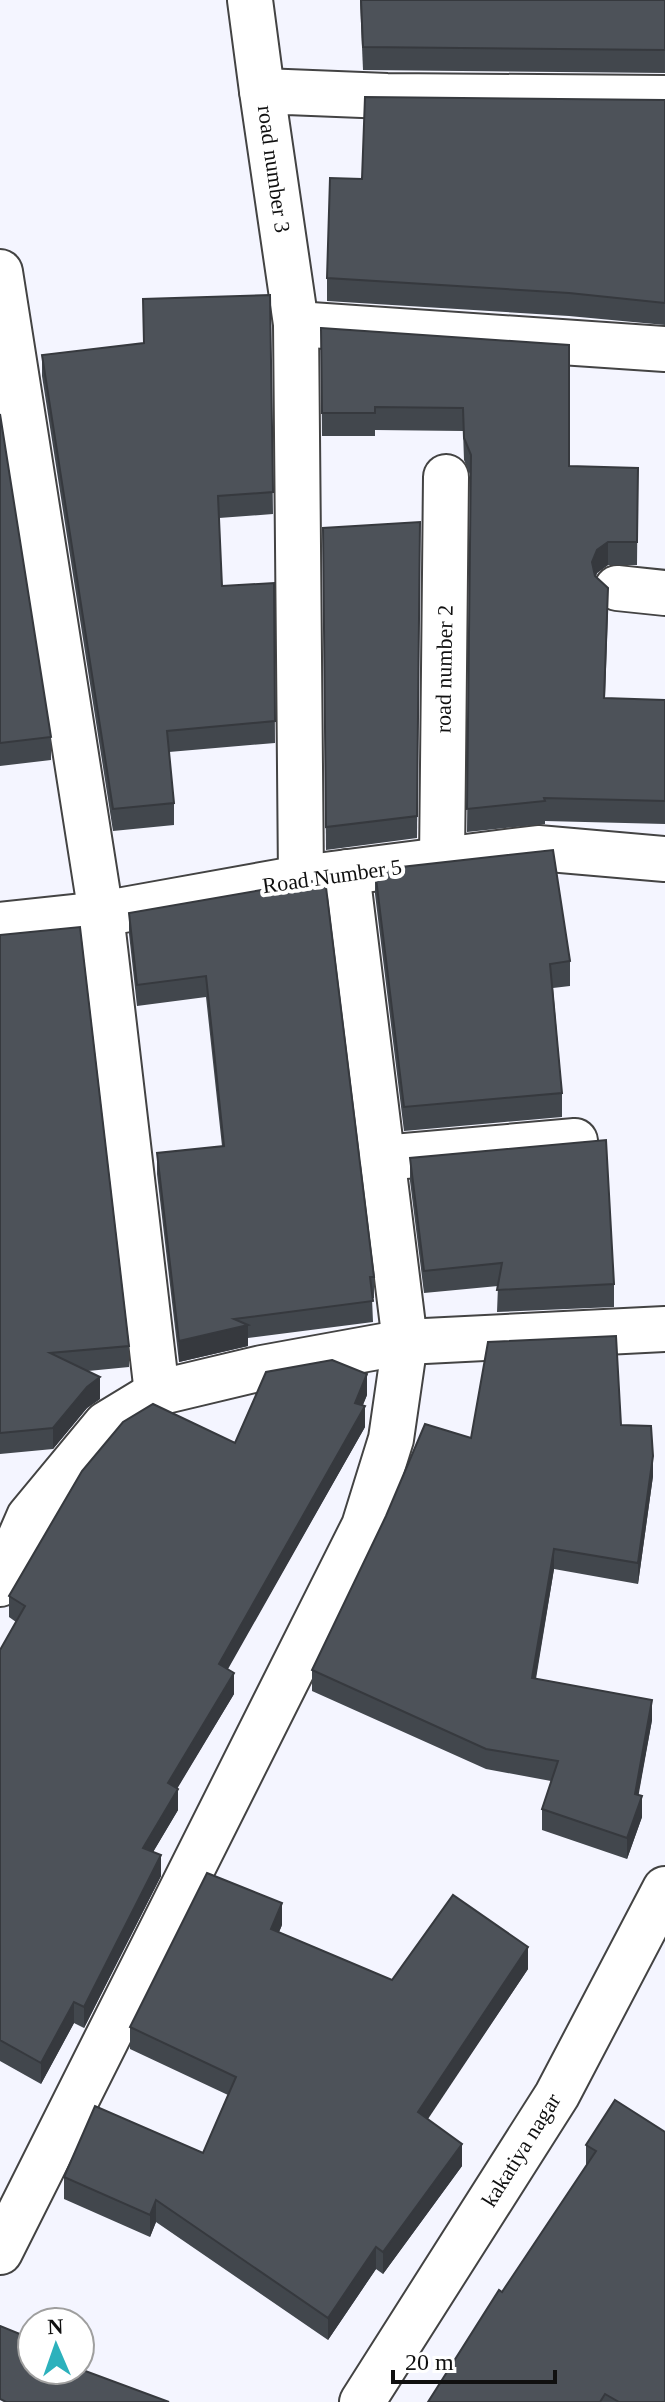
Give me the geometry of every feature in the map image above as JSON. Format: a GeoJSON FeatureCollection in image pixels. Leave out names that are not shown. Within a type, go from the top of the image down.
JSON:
{"type":"FeatureCollection","features":[{"type":"Feature","properties":{"kind":"street"},"geometry":{"type":"LineString","coordinates":[[250,0],[262,91]]}},
{"type":"Feature","properties":{"kind":"street","name":"road number 3"},"geometry":{"type":"LineString","coordinates":[[301,878],[296,324],[262,91],[387,96],[665,98]]}},
{"type":"Feature","properties":{"kind":"street"},"geometry":{"type":"LineString","coordinates":[[0,272],[101,914],[157,1393]]}},
{"type":"Feature","properties":{"kind":"street"},"geometry":{"type":"LineString","coordinates":[[296,324],[665,349]]}},
{"type":"Feature","properties":{"kind":"street","name":"road number 2"},"geometry":{"type":"LineString","coordinates":[[442,861],[446,477]]}},
{"type":"Feature","properties":{"kind":"street"},"geometry":{"type":"LineString","coordinates":[[617,588],[665,593]]}},
{"type":"Feature","properties":{"kind":"street","name":"Road Number 5"},"geometry":{"type":"LineString","coordinates":[[0,925],[101,914],[301,878],[538,848],[665,859]]}},
{"type":"Feature","properties":{"kind":"street"},"geometry":{"type":"LineString","coordinates":[[0,2252],[364,1526],[391,1439],[405,1342],[347,872]]}},
{"type":"Feature","properties":{"kind":"street"},"geometry":{"type":"LineString","coordinates":[[382,1158],[575,1141]]}},
{"type":"Feature","properties":{"kind":"street"},"geometry":{"type":"LineString","coordinates":[[0,1584],[29,1517],[106,1424],[157,1393],[262,1368],[405,1342],[665,1329]]}},
{"type":"Feature","properties":{"kind":"street","name":"kakatiya nagar"},"geometry":{"type":"LineString","coordinates":[[362,2402],[557,2095],[665,1889]]}},
{"type":"Feature","properties":{"kind":"building"},"geometry":{"type":"Polygon","coordinates":[[[361,0],[665,0],[665,50],[363,47],[361,0]]]}},
{"type":"Feature","properties":{"kind":"building"},"geometry":{"type":"Polygon","coordinates":[[[365,97],[665,100],[665,303],[569,293],[327,278],[330,178],[362,179],[365,97]]]}},
{"type":"Feature","properties":{"kind":"building"},"geometry":{"type":"Polygon","coordinates":[[[270,295],[273,492],[218,496],[222,586],[274,583],[275,721],[167,731],[174,803],[113,809],[42,355],[144,343],[143,299],[270,295]]]}},
{"type":"Feature","properties":{"kind":"building"},"geometry":{"type":"Polygon","coordinates":[[[321,328],[569,345],[569,466],[638,468],[637,542],[608,542],[597,550],[592,562],[595,576],[608,588],[604,698],[665,700],[665,801],[544,798],[545,801],[467,809],[471,455],[464,438],[463,408],[375,407],[375,413],[322,413],[321,328]]]}},
{"type":"Feature","properties":{"kind":"building"},"geometry":{"type":"Polygon","coordinates":[[[0,414],[51,737],[0,743],[0,414]]]}},
{"type":"Feature","properties":{"kind":"building"},"geometry":{"type":"Polygon","coordinates":[[[420,522],[417,816],[326,827],[323,528],[420,522]]]}},
{"type":"Feature","properties":{"kind":"building"},"geometry":{"type":"Polygon","coordinates":[[[553,850],[570,961],[550,964],[562,1093],[404,1107],[375,870],[553,850]]]}},
{"type":"Feature","properties":{"kind":"building"},"geometry":{"type":"Polygon","coordinates":[[[325,879],[374,1277],[370,1277],[373,1301],[234,1319],[248,1325],[179,1341],[157,1153],[224,1146],[206,976],[137,985],[129,913],[325,879]]]}},
{"type":"Feature","properties":{"kind":"building"},"geometry":{"type":"Polygon","coordinates":[[[80,927],[129,1346],[50,1353],[100,1377],[87,1387],[53,1428],[0,1433],[0,935],[80,927]]]}},
{"type":"Feature","properties":{"kind":"building"},"geometry":{"type":"Polygon","coordinates":[[[606,1140],[614,1284],[497,1290],[502,1263],[424,1271],[410,1158],[606,1140]]]}},
{"type":"Feature","properties":{"kind":"building"},"geometry":{"type":"Polygon","coordinates":[[[616,1336],[621,1425],[651,1426],[653,1456],[638,1563],[554,1549],[532,1678],[652,1700],[635,1794],[642,1796],[627,1838],[542,1809],[558,1761],[486,1749],[312,1670],[386,1516],[425,1424],[471,1438],[488,1342],[616,1336]]]}},
{"type":"Feature","properties":{"kind":"building"},"geometry":{"type":"Polygon","coordinates":[[[332,1360],[367,1374],[355,1403],[365,1406],[219,1664],[234,1673],[168,1783],[178,1789],[143,1848],[161,1855],[84,2007],[74,2002],[41,2063],[0,2040],[0,1650],[25,1606],[9,1596],[82,1471],[123,1422],[153,1404],[235,1443],[266,1372],[332,1360]]]}},
{"type":"Feature","properties":{"kind":"building"},"geometry":{"type":"Polygon","coordinates":[[[207,1873],[282,1903],[271,1929],[392,1980],[453,1895],[528,1947],[418,2112],[462,2144],[383,2252],[376,2247],[328,2318],[156,2200],[150,2215],[64,2177],[95,2106],[203,2153],[236,2077],[130,2027],[207,1873]]]}},
{"type":"Feature","properties":{"kind":"building"},"geometry":{"type":"Polygon","coordinates":[[[615,2100],[665,2132],[665,2402],[619,2402],[605,2394],[600,2402],[428,2402],[499,2290],[502,2292],[596,2151],[586,2145],[615,2100]]]}},
{"type":"Feature","properties":{"kind":"building"},"geometry":{"type":"Polygon","coordinates":[[[0,2326],[16,2332],[16,2386],[96,2386],[96,2375],[169,2402],[6,2402],[0,2399],[0,2326]]]}}]}
